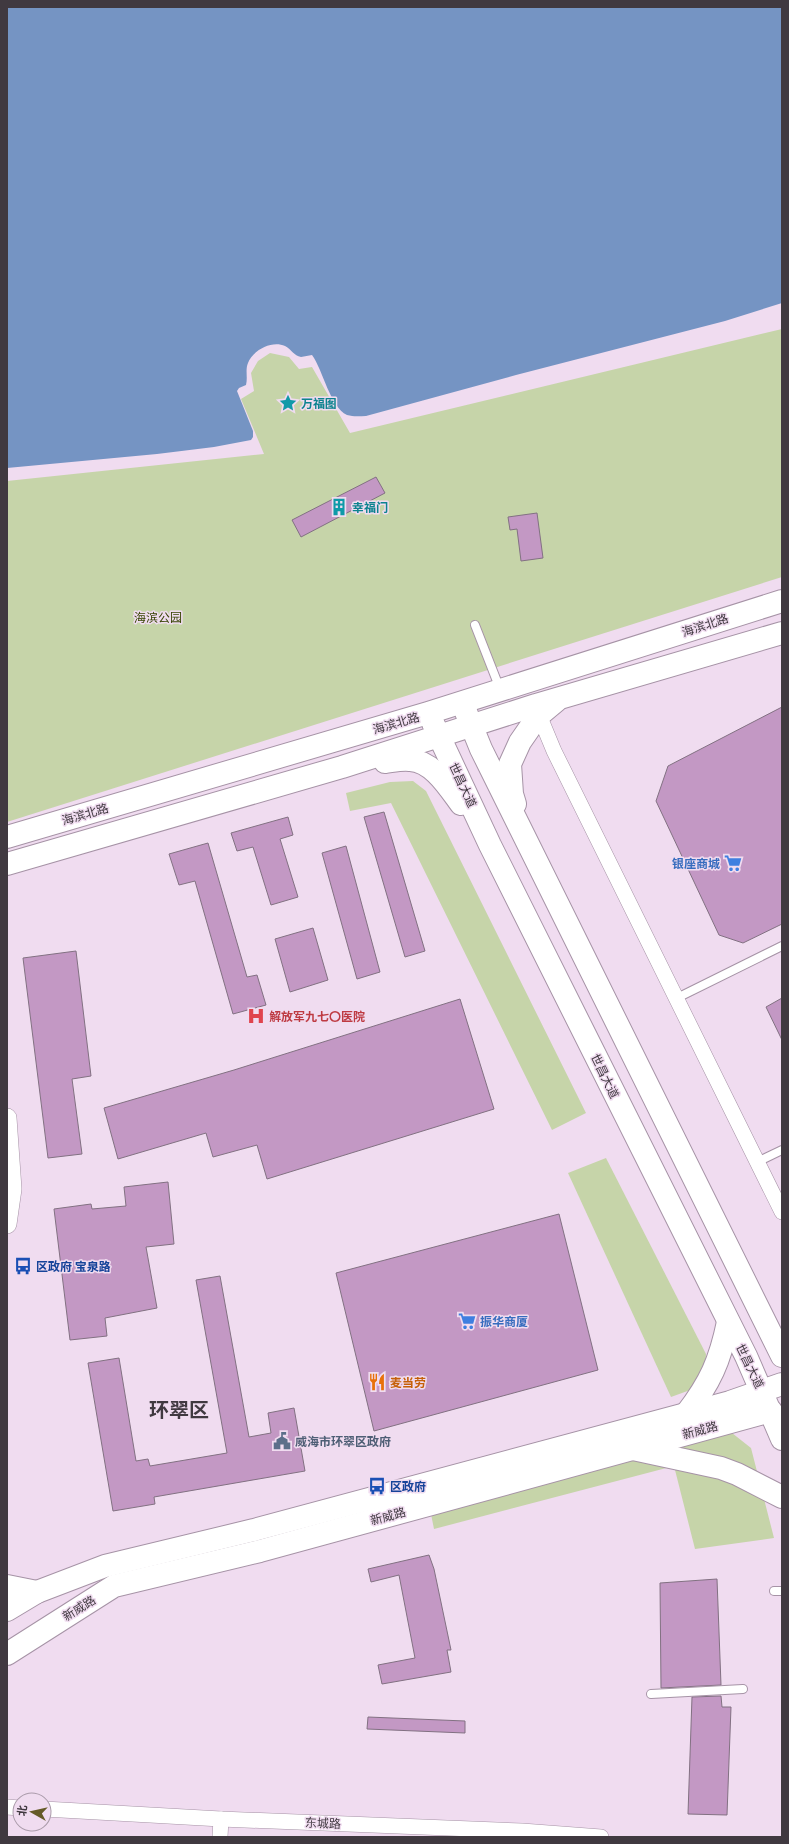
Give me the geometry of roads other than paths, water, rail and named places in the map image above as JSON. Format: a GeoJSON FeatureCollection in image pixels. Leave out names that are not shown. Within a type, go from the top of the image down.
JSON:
{"type":"FeatureCollection","features":[{"type":"Feature","properties":{"kind":"main road","name":"海滨北路"},"geometry":{"type":"LineString","coordinates":[[7,837],[428,713],[782,601]]}},
{"type":"Feature","properties":{"kind":"main road"},"geometry":{"type":"LineString","coordinates":[[525,838],[512,794],[510,764],[537,711],[558,699],[782,633]]}},
{"type":"Feature","properties":{"kind":"main road"},"geometry":{"type":"LineString","coordinates":[[461,702],[481,749],[525,838],[773,1323],[782,1356]]}},
{"type":"Feature","properties":{"kind":"main road","name":"海滨北路"},"geometry":{"type":"LineString","coordinates":[[7,864],[342,767],[471,726],[537,711]]}},
{"type":"Feature","properties":{"kind":"main road","name":"世昌大道"},"geometry":{"type":"LineString","coordinates":[[428,713],[490,845],[728,1322],[772,1388],[782,1439]]}},
{"type":"Feature","properties":{"kind":"main road"},"geometry":{"type":"LineString","coordinates":[[342,767],[411,759],[428,765],[444,780],[490,845]]}},
{"type":"Feature","properties":{"kind":"main road"},"geometry":{"type":"LineString","coordinates":[[686,1414],[703,1392],[714,1370],[728,1322]]}},
{"type":"Feature","properties":{"kind":"main road","name":"新威路"},"geometry":{"type":"LineString","coordinates":[[7,1654],[114,1586],[239,1545],[772,1388]]}},
{"type":"Feature","properties":{"kind":"main road","name":"新威路"},"geometry":{"type":"LineString","coordinates":[[7,1610],[37,1592],[105,1566],[239,1545],[633,1449],[776,1409]]}},
{"type":"Feature","properties":{"kind":"main road"},"geometry":{"type":"LineString","coordinates":[[633,1449],[721,1468],[737,1474],[782,1497]]}},
{"type":"Feature","properties":{"kind":"main road"},"geometry":{"type":"LineString","coordinates":[[7,1586],[37,1592]]}},
{"type":"Feature","properties":{"kind":"street"},"geometry":{"type":"LineString","coordinates":[[537,711],[782,1212]]}},
{"type":"Feature","properties":{"kind":"street"},"geometry":{"type":"LineString","coordinates":[[7,1118],[10,1188],[7,1224]]}},
{"type":"Feature","properties":{"kind":"street","name":"东城路"},"geometry":{"type":"LineString","coordinates":[[52,1809],[601,1837]]}},
{"type":"Feature","properties":{"kind":"street"},"geometry":{"type":"LineString","coordinates":[[220,1837],[221,1819]]}},
{"type":"Feature","properties":{"kind":"lane"},"geometry":{"type":"LineString","coordinates":[[475,626],[500,690]]}},
{"type":"Feature","properties":{"kind":"lane"},"geometry":{"type":"LineString","coordinates":[[677,998],[782,946]]}},
{"type":"Feature","properties":{"kind":"lane"},"geometry":{"type":"LineString","coordinates":[[757,1162],[782,1150]]}},
{"type":"Feature","properties":{"kind":"lane"},"geometry":{"type":"LineString","coordinates":[[651,1694],[743,1689]]}},
{"type":"Feature","properties":{"kind":"water"},"geometry":{"type":"Polygon","coordinates":[[[7,7],[782,7],[782,303],[725,321],[516,375],[366,416],[350,416],[341,411],[331,396],[312,355],[301,357],[280,344],[269,345],[258,350],[250,358],[247,366],[246,385],[239,388],[237,391],[253,431],[253,437],[251,440],[214,447],[157,454],[7,468],[7,7]]]}},
{"type":"Feature","properties":{"kind":"place","name":"万福图"},"geometry":{"type":"Point","coordinates":[288,403]}},
{"type":"Feature","properties":{"kind":"place","name":"幸福门"},"geometry":{"type":"Point","coordinates":[339,507]}},
{"type":"Feature","properties":{"kind":"place","name":"银座商城"},"geometry":{"type":"Point","coordinates":[733,863]}},
{"type":"Feature","properties":{"kind":"place","name":"解放军九七〇医院"},"geometry":{"type":"Point","coordinates":[256,1016]}},
{"type":"Feature","properties":{"kind":"place","name":"区政府 宝泉路"},"geometry":{"type":"Point","coordinates":[23,1266]}},
{"type":"Feature","properties":{"kind":"place","name":"振华商厦"},"geometry":{"type":"Point","coordinates":[467,1321]}},
{"type":"Feature","properties":{"kind":"place","name":"麦当劳"},"geometry":{"type":"Point","coordinates":[377,1382]}},
{"type":"Feature","properties":{"kind":"place","name":"威海市环翠区政府"},"geometry":{"type":"Point","coordinates":[282,1441]}},
{"type":"Feature","properties":{"kind":"place","name":"区政府"},"geometry":{"type":"Point","coordinates":[377,1486]}},
{"type":"Feature","properties":{"kind":"district","name":"环翠区"},"geometry":{"type":"Point","coordinates":[179,1409]}},
{"type":"Feature","properties":{"kind":"park label","name":"海滨公园"},"geometry":{"type":"Point","coordinates":[158,617]}}]}
